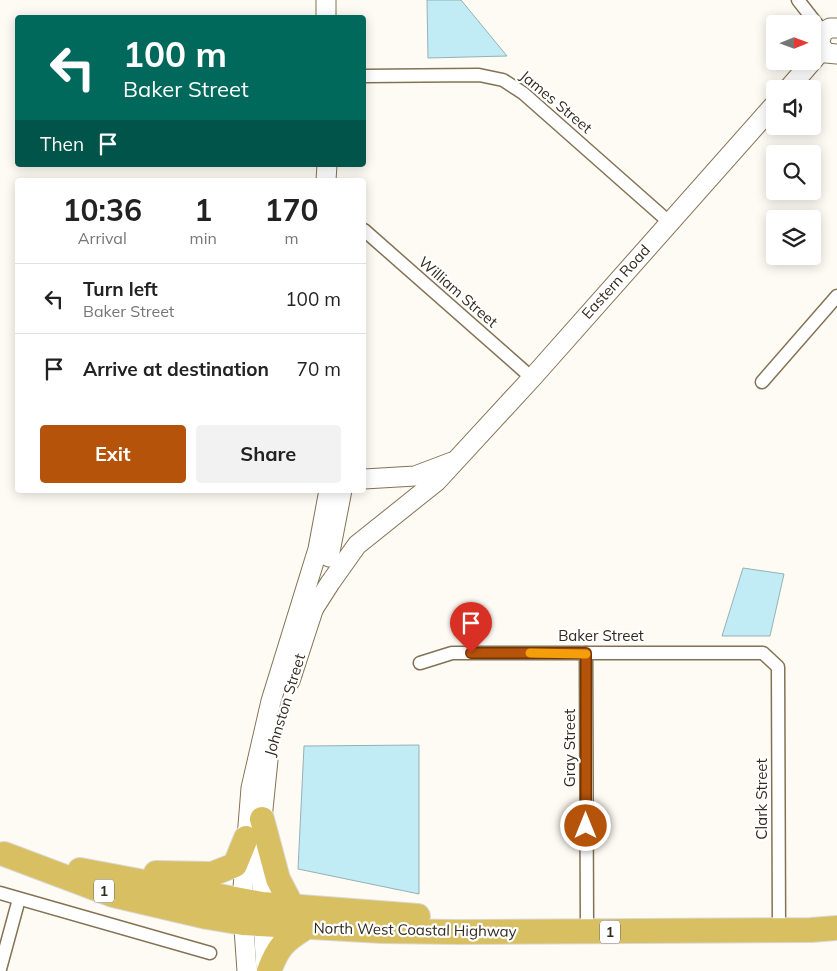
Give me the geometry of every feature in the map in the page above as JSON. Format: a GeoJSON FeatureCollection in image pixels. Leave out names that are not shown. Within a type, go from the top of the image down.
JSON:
{"type":"FeatureCollection","features":[{"type":"Feature","properties":{"kind":"highway"},"geometry":{"type":"LineString","coordinates":[[262,819],[278,879],[292,906]]}},
{"type":"Feature","properties":{"kind":"highway"},"geometry":{"type":"LineString","coordinates":[[84,871],[212,874],[235,865],[246,838]]}},
{"type":"Feature","properties":{"kind":"highway","name":"North West Coastal Highway"},"geometry":{"type":"LineString","coordinates":[[2,853],[113,895],[214,918],[292,906],[402,916],[587,926]]}},
{"type":"Feature","properties":{"kind":"highway","name":"North West Coastal Highway"},"geometry":{"type":"LineString","coordinates":[[2,853],[84,871],[253,913],[305,928],[382,931],[587,926],[779,925],[837,916]]}},
{"type":"Feature","properties":{"kind":"highway","name":"North West Coastal Highway"},"geometry":{"type":"LineString","coordinates":[[779,925],[811,930],[837,928]]}},
{"type":"Feature","properties":{"kind":"highway"},"geometry":{"type":"LineString","coordinates":[[268,971],[286,939],[305,928]]}},
{"type":"Feature","properties":{"kind":"street"},"geometry":{"type":"LineString","coordinates":[[326,0],[326,15]]}},
{"type":"Feature","properties":{"kind":"street"},"geometry":{"type":"LineString","coordinates":[[796,80],[830,41],[798,0]]}},
{"type":"Feature","properties":{"kind":"street","name":"James Street"},"geometry":{"type":"LineString","coordinates":[[366,76],[479,75],[503,80],[523,93],[669,222]]}},
{"type":"Feature","properties":{"kind":"street","name":"Eastern Road"},"geometry":{"type":"LineString","coordinates":[[314,608],[358,545],[437,481],[457,460],[766,114]]}},
{"type":"Feature","properties":{"kind":"street","name":"William Street"},"geometry":{"type":"LineString","coordinates":[[366,232],[532,378]]}},
{"type":"Feature","properties":{"kind":"street"},"geometry":{"type":"LineString","coordinates":[[762,382],[837,296]]}},
{"type":"Feature","properties":{"kind":"street","name":"Eastern Road"},"geometry":{"type":"LineString","coordinates":[[366,479],[415,476],[457,460]]}},
{"type":"Feature","properties":{"kind":"street","name":"Johnston Street"},"geometry":{"type":"LineString","coordinates":[[253,913],[246,838],[250,788],[271,701],[318,549],[328,493]]}},
{"type":"Feature","properties":{"kind":"street","name":"Johnston Street"},"geometry":{"type":"LineString","coordinates":[[253,913],[269,753],[330,553],[341,493]]}},
{"type":"Feature","properties":{"kind":"street","name":"Baker Street"},"geometry":{"type":"LineString","coordinates":[[420,663],[452,653],[763,653],[778,667]]}},
{"type":"Feature","properties":{"kind":"street","name":"Gray Street"},"geometry":{"type":"LineString","coordinates":[[586,653],[587,926]]}},
{"type":"Feature","properties":{"kind":"street","name":"Clark Street"},"geometry":{"type":"LineString","coordinates":[[778,667],[779,925]]}},
{"type":"Feature","properties":{"kind":"street"},"geometry":{"type":"LineString","coordinates":[[0,893],[210,953]]}},
{"type":"Feature","properties":{"kind":"street"},"geometry":{"type":"LineString","coordinates":[[0,969],[19,899]]}},
{"type":"Feature","properties":{"kind":"street"},"geometry":{"type":"LineString","coordinates":[[247,971],[253,913]]}},
{"type":"Feature","properties":{"kind":"street"},"geometry":{"type":"LineString","coordinates":[[253,913],[268,971]]}},
{"type":"Feature","properties":{"kind":"water"},"geometry":{"type":"Polygon","coordinates":[[[427,0],[461,0],[507,56],[428,58],[427,0]]]}},
{"type":"Feature","properties":{"kind":"water"},"geometry":{"type":"Polygon","coordinates":[[[743,568],[784,574],[770,636],[722,636],[743,568]]]}},
{"type":"Feature","properties":{"kind":"water"},"geometry":{"type":"Polygon","coordinates":[[[419,745],[419,894],[298,869],[304,746],[419,745]]]}},
{"type":"Feature","properties":{"kind":"slow traffic"},"geometry":{"type":"LineString","coordinates":[[530,653],[586,654]]}},
{"type":"Feature","properties":{"kind":"route"},"geometry":{"type":"LineString","coordinates":[[471,653],[586,653],[586,826]]}}]}
